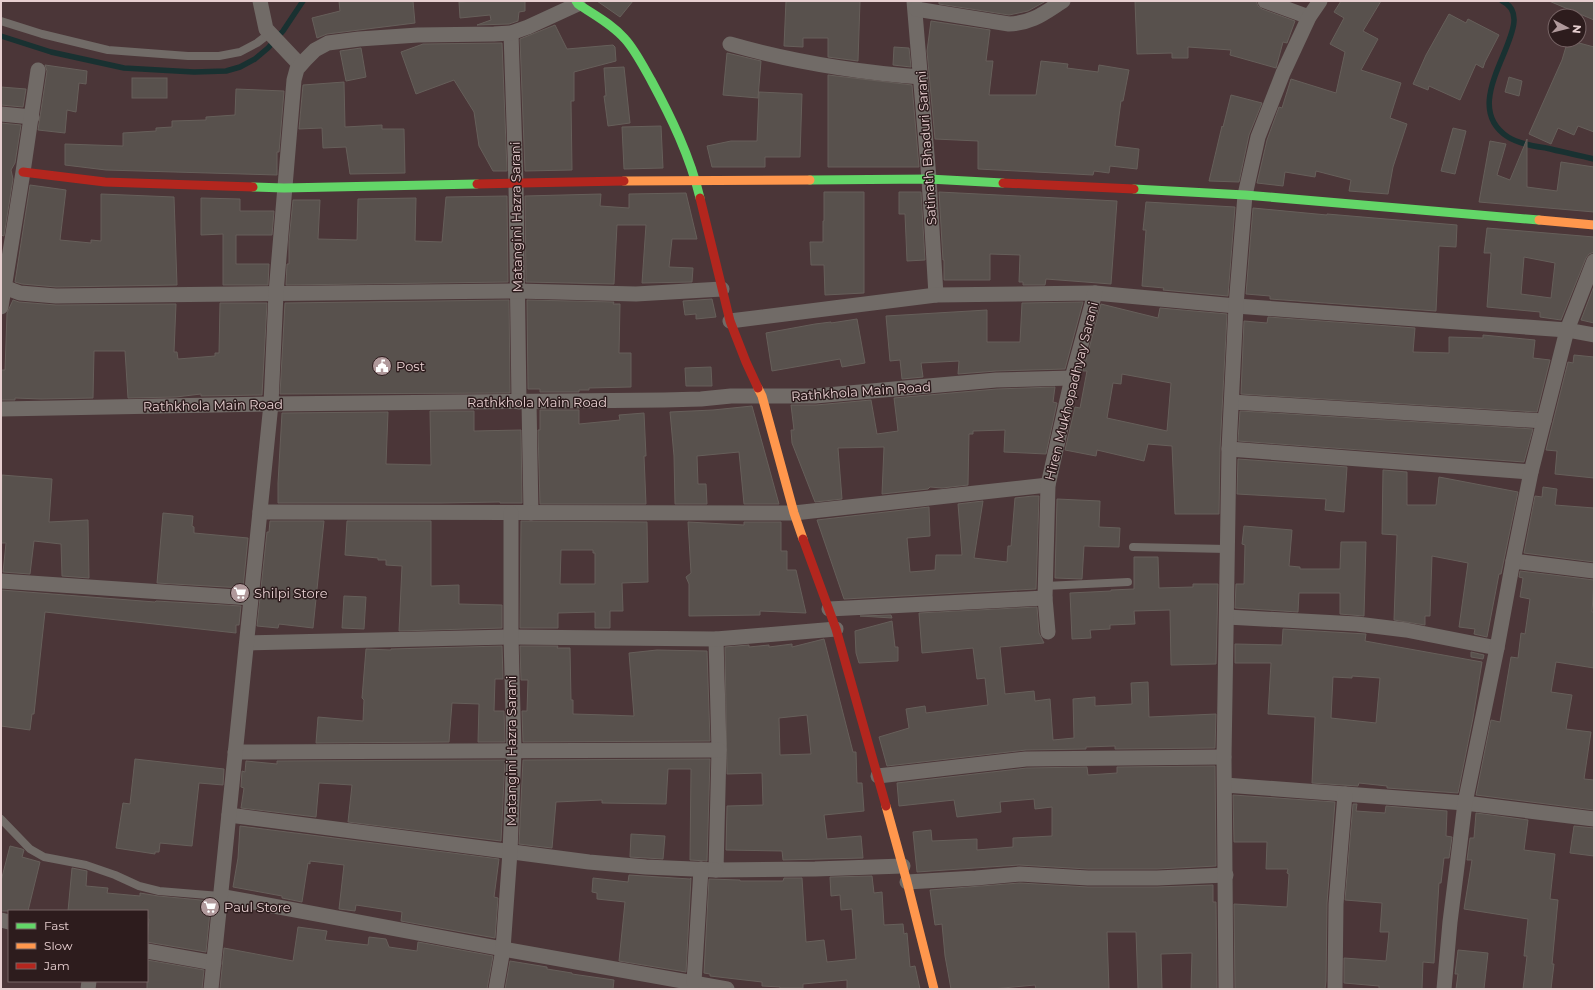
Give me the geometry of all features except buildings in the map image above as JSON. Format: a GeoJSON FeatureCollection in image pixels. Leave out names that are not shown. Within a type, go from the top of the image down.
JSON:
{"type":"FeatureCollection","features":[{"type":"Feature","properties":{"kind":"street"},"geometry":{"type":"LineString","coordinates":[[260,1],[266,29],[300,65]]}},
{"type":"Feature","properties":{"kind":"street"},"geometry":{"type":"LineString","coordinates":[[915,5],[1009,24],[1022,23],[1044,14],[1063,1]]}},
{"type":"Feature","properties":{"kind":"street"},"geometry":{"type":"LineString","coordinates":[[1265,1],[1309,17]]}},
{"type":"Feature","properties":{"kind":"street"},"geometry":{"type":"LineString","coordinates":[[1226,989],[1224,757],[1229,449],[1236,306],[1245,195],[1258,137],[1283,74],[1309,17],[1320,1]]}},
{"type":"Feature","properties":{"kind":"street"},"geometry":{"type":"LineString","coordinates":[[211,989],[271,404],[276,293],[284,188],[294,80],[297,69],[315,50],[328,43],[359,39],[418,35],[511,33],[528,27],[577,3],[611,26],[625,39],[640,61],[670,117],[696,180],[730,321],[746,362],[762,396],[794,513],[836,629],[903,866],[934,989]]}},
{"type":"Feature","properties":{"kind":"street","name":"Satinath Bhaduri Sarani"},"geometry":{"type":"LineString","coordinates":[[915,5],[929,180],[936,295]]}},
{"type":"Feature","properties":{"kind":"street","name":"Matangini Hazra Sarani"},"geometry":{"type":"LineString","coordinates":[[511,33],[516,185],[517,291],[531,513]]}},
{"type":"Feature","properties":{"kind":"street"},"geometry":{"type":"LineString","coordinates":[[730,44],[790,59],[836,68],[876,74],[921,77]]}},
{"type":"Feature","properties":{"kind":"street"},"geometry":{"type":"LineString","coordinates":[[1,307],[2,287],[24,172],[38,70]]}},
{"type":"Feature","properties":{"kind":"street"},"geometry":{"type":"LineString","coordinates":[[1,114],[32,117]]}},
{"type":"Feature","properties":{"kind":"street"},"geometry":{"type":"LineString","coordinates":[[24,172],[105,182],[284,188],[516,185],[696,180],[929,180],[1245,195],[1594,225]]}},
{"type":"Feature","properties":{"kind":"street"},"geometry":{"type":"LineString","coordinates":[[1444,989],[1450,922],[1465,803],[1497,648],[1512,561],[1531,472],[1567,330],[1594,261]]}},
{"type":"Feature","properties":{"kind":"street"},"geometry":{"type":"LineString","coordinates":[[2,287],[20,293],[56,296],[517,291],[636,294],[722,289]]}},
{"type":"Feature","properties":{"kind":"street"},"geometry":{"type":"LineString","coordinates":[[730,321],[936,295],[1095,293],[1236,306],[1567,330],[1594,335]]}},
{"type":"Feature","properties":{"kind":"street","name":"Hiren Mukhopadhyay Sarani"},"geometry":{"type":"LineString","coordinates":[[1048,632],[1045,592],[1048,485],[1072,378],[1095,293]]}},
{"type":"Feature","properties":{"kind":"street","name":"Rathkhola Main Road"},"geometry":{"type":"LineString","coordinates":[[1,409],[271,404],[700,400],[731,396],[815,396],[996,380],[1072,378]]}},
{"type":"Feature","properties":{"kind":"street"},"geometry":{"type":"LineString","coordinates":[[1232,402],[1544,421]]}},
{"type":"Feature","properties":{"kind":"street"},"geometry":{"type":"LineString","coordinates":[[1229,449],[1531,472]]}},
{"type":"Feature","properties":{"kind":"street"},"geometry":{"type":"LineString","coordinates":[[260,512],[794,513],[1048,485]]}},
{"type":"Feature","properties":{"kind":"street","name":"Matangini Hazra Sarani"},"geometry":{"type":"LineString","coordinates":[[496,989],[503,949],[510,852],[514,750],[511,637],[511,513]]}},
{"type":"Feature","properties":{"kind":"street"},"geometry":{"type":"LineString","coordinates":[[1512,561],[1594,570]]}},
{"type":"Feature","properties":{"kind":"street"},"geometry":{"type":"LineString","coordinates":[[1,581],[251,598]]}},
{"type":"Feature","properties":{"kind":"street"},"geometry":{"type":"LineString","coordinates":[[829,609],[1045,592]]}},
{"type":"Feature","properties":{"kind":"street"},"geometry":{"type":"LineString","coordinates":[[1227,617],[1356,624],[1406,630],[1497,648]]}},
{"type":"Feature","properties":{"kind":"street"},"geometry":{"type":"LineString","coordinates":[[247,643],[511,637],[716,639],[836,629]]}},
{"type":"Feature","properties":{"kind":"street"},"geometry":{"type":"LineString","coordinates":[[694,982],[708,870],[719,750],[716,639]]}},
{"type":"Feature","properties":{"kind":"street"},"geometry":{"type":"LineString","coordinates":[[235,752],[719,750]]}},
{"type":"Feature","properties":{"kind":"street"},"geometry":{"type":"LineString","coordinates":[[878,776],[1026,759],[1224,757]]}},
{"type":"Feature","properties":{"kind":"street"},"geometry":{"type":"LineString","coordinates":[[1225,785],[1465,803],[1594,819]]}},
{"type":"Feature","properties":{"kind":"street"},"geometry":{"type":"LineString","coordinates":[[1335,989],[1336,904],[1345,794]]}},
{"type":"Feature","properties":{"kind":"street"},"geometry":{"type":"LineString","coordinates":[[229,815],[589,862],[646,867],[708,870],[903,866]]}},
{"type":"Feature","properties":{"kind":"street"},"geometry":{"type":"LineString","coordinates":[[907,882],[1020,874],[1088,878],[1157,878],[1226,875]]}},
{"type":"Feature","properties":{"kind":"street"},"geometry":{"type":"LineString","coordinates":[[220,896],[727,989]]}},
{"type":"Feature","properties":{"kind":"street"},"geometry":{"type":"LineString","coordinates":[[148,951],[214,963]]}},
{"type":"Feature","properties":{"kind":"lane"},"geometry":{"type":"LineString","coordinates":[[1,21],[42,34],[108,50],[188,56],[219,56],[240,52],[271,34]]}},
{"type":"Feature","properties":{"kind":"lane"},"geometry":{"type":"LineString","coordinates":[[1133,547],[1227,549]]}},
{"type":"Feature","properties":{"kind":"lane"},"geometry":{"type":"LineString","coordinates":[[1045,592],[1128,582]]}},
{"type":"Feature","properties":{"kind":"lane"},"geometry":{"type":"LineString","coordinates":[[1,819],[30,849],[44,857],[86,865],[115,875],[139,886],[159,891],[220,896]]}},
{"type":"Feature","properties":{"kind":"waterway"},"geometry":{"type":"LineString","coordinates":[[1,36],[51,52],[124,68],[194,72],[226,71],[240,67],[255,59],[268,48],[283,31],[303,1]]}},
{"type":"Feature","properties":{"kind":"waterway"},"geometry":{"type":"LineString","coordinates":[[1502,1],[1513,11],[1513,25],[1493,83],[1489,103],[1493,121],[1508,137],[1517,141],[1594,159]]}},
{"type":"Feature","properties":{"kind":"traffic: fast"},"geometry":{"type":"LineString","coordinates":[[576,1],[578,4],[603,20],[620,34],[636,53],[673,123],[691,167],[700,198]]}},
{"type":"Feature","properties":{"kind":"traffic: fast"},"geometry":{"type":"LineString","coordinates":[[810,180],[929,179],[1003,183]]}},
{"type":"Feature","properties":{"kind":"traffic: fast"},"geometry":{"type":"LineString","coordinates":[[253,187],[284,188],[477,184]]}},
{"type":"Feature","properties":{"kind":"traffic: fast"},"geometry":{"type":"LineString","coordinates":[[1134,189],[1245,195],[1539,220]]}},
{"type":"Feature","properties":{"kind":"traffic: slow"},"geometry":{"type":"LineString","coordinates":[[624,181],[810,180]]}},
{"type":"Feature","properties":{"kind":"traffic: slow"},"geometry":{"type":"LineString","coordinates":[[1539,220],[1594,225]]}},
{"type":"Feature","properties":{"kind":"traffic: slow"},"geometry":{"type":"LineString","coordinates":[[758,388],[762,396],[794,513],[803,539]]}},
{"type":"Feature","properties":{"kind":"traffic: slow"},"geometry":{"type":"LineString","coordinates":[[886,806],[934,989]]}},
{"type":"Feature","properties":{"kind":"traffic: jam"},"geometry":{"type":"LineString","coordinates":[[23,172],[105,182],[253,187]]}},
{"type":"Feature","properties":{"kind":"traffic: jam"},"geometry":{"type":"LineString","coordinates":[[477,184],[624,181]]}},
{"type":"Feature","properties":{"kind":"traffic: jam"},"geometry":{"type":"LineString","coordinates":[[1003,183],[1134,189]]}},
{"type":"Feature","properties":{"kind":"traffic: jam"},"geometry":{"type":"LineString","coordinates":[[700,198],[730,321],[758,388]]}},
{"type":"Feature","properties":{"kind":"traffic: jam"},"geometry":{"type":"LineString","coordinates":[[803,539],[836,629],[886,806]]}},
{"type":"Feature","properties":{"kind":"place","name":"Post"},"geometry":{"type":"Point","coordinates":[382,366]}},
{"type":"Feature","properties":{"kind":"place","name":"Shilpi Store"},"geometry":{"type":"Point","coordinates":[240,593]}},
{"type":"Feature","properties":{"kind":"place","name":"Paul Store"},"geometry":{"type":"Point","coordinates":[210,907]}}]}
